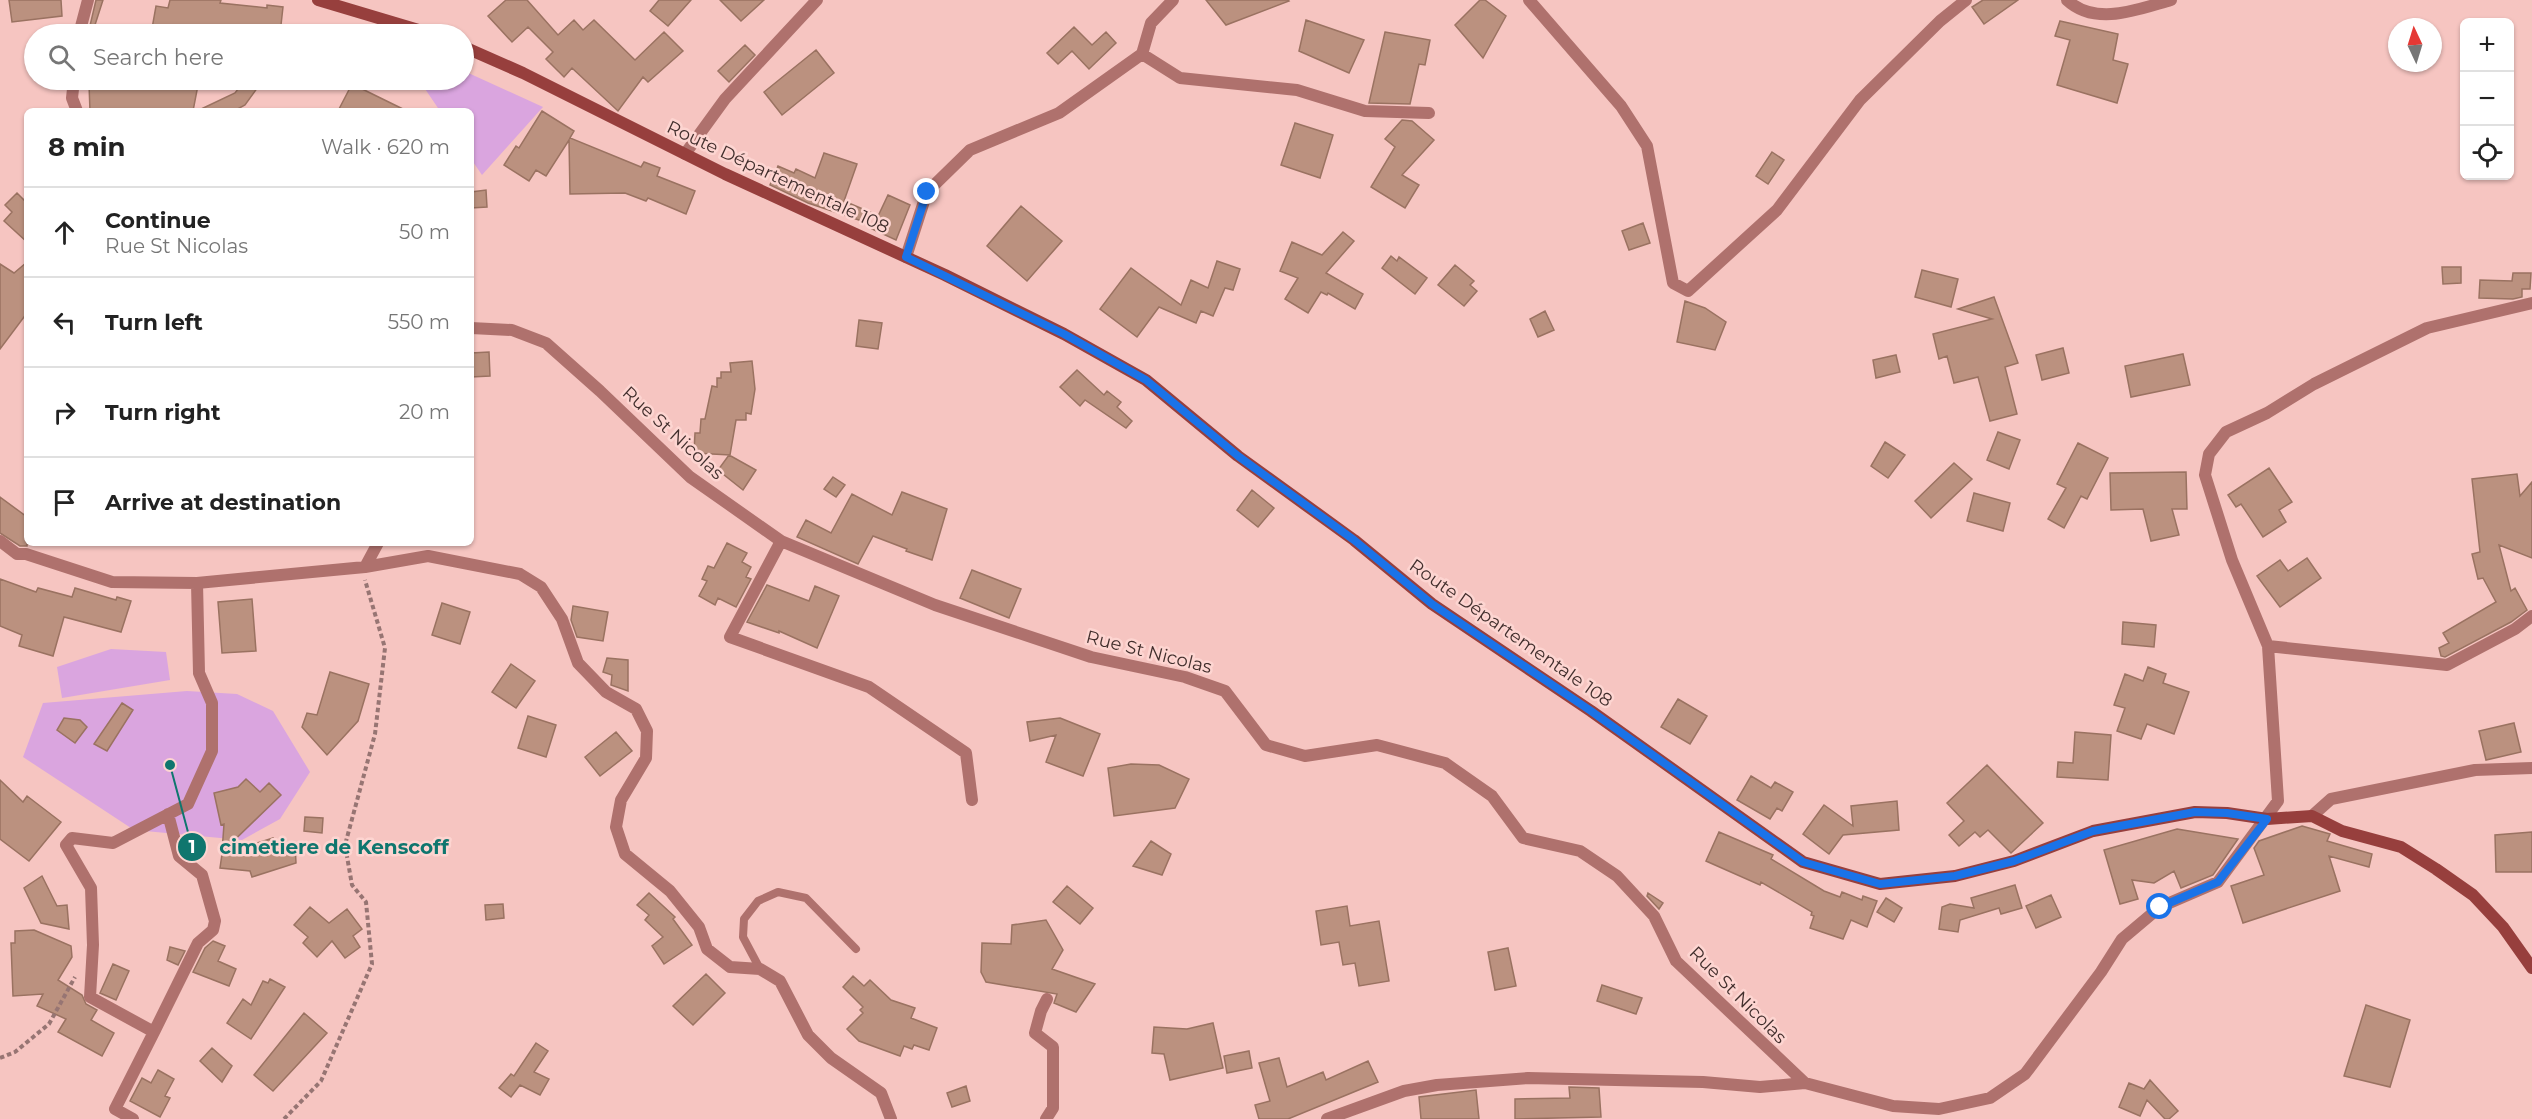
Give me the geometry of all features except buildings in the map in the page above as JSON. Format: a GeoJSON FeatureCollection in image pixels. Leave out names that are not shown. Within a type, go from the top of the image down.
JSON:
{"type":"FeatureCollection","features":[{"type":"Feature","properties":{"kind":"main road"},"geometry":{"type":"LineString","coordinates":[[318,0],[398,24]]}},
{"type":"Feature","properties":{"kind":"main road","name":"Route Départementale 108"},"geometry":{"type":"LineString","coordinates":[[474,51],[1064,334],[1146,380],[1238,456],[1354,540],[1432,604],[1591,711],[1803,862],[1880,884],[1955,876],[2014,861],[2093,831],[2195,812],[2227,813],[2267,819],[2312,816]]}},
{"type":"Feature","properties":{"kind":"main road"},"geometry":{"type":"LineString","coordinates":[[2312,816],[2342,831],[2401,846],[2436,869],[2473,895],[2503,927],[2532,968]]}},
{"type":"Feature","properties":{"kind":"street"},"geometry":{"type":"LineString","coordinates":[[82,24],[88,0]]}},
{"type":"Feature","properties":{"kind":"street"},"geometry":{"type":"LineString","coordinates":[[685,153],[725,99],[817,0]]}},
{"type":"Feature","properties":{"kind":"street"},"geometry":{"type":"LineString","coordinates":[[906,257],[927,192],[970,150],[1059,113],[1142,54],[1151,23],[1173,0]]}},
{"type":"Feature","properties":{"kind":"street"},"geometry":{"type":"LineString","coordinates":[[1530,0],[1622,106],[1647,146],[1673,283],[1688,291],[1777,210],[1860,100],[1940,21],[1966,0]]}},
{"type":"Feature","properties":{"kind":"street"},"geometry":{"type":"LineString","coordinates":[[2067,0],[2090,12],[2116,15],[2171,0]]}},
{"type":"Feature","properties":{"kind":"street"},"geometry":{"type":"LineString","coordinates":[[1142,54],[1180,78],[1297,90],[1365,111],[1429,113]]}},
{"type":"Feature","properties":{"kind":"street"},"geometry":{"type":"LineString","coordinates":[[73,90],[72,98],[76,108]]}},
{"type":"Feature","properties":{"kind":"street","name":"Rue St Nicolas"},"geometry":{"type":"LineString","coordinates":[[474,328],[512,330],[546,343],[690,477],[781,541],[886,585],[983,621],[1091,657],[1185,677],[1225,691],[1266,745],[1305,756],[1377,745],[1445,763],[1492,796],[1523,838],[1580,851],[1617,876],[1654,916],[1676,962],[1805,1083],[1893,1106],[1939,1109],[1990,1098],[2025,1074],[2101,972],[2122,939],[2160,907],[2218,882],[2267,819],[2278,801],[2268,646],[2232,560],[2205,475],[2209,454],[2226,432],[2267,413],[2314,384],[2427,328],[2532,303]]}},
{"type":"Feature","properties":{"kind":"street"},"geometry":{"type":"LineString","coordinates":[[0,541],[17,554],[26,554],[112,582],[197,582],[363,567],[428,556],[520,574],[542,587],[562,619],[578,663],[606,692],[636,710],[647,731],[646,758],[621,800],[616,827],[625,854],[670,891],[699,927],[706,949],[730,967],[760,969],[780,981],[808,1035],[831,1058],[881,1093],[891,1119]]}},
{"type":"Feature","properties":{"kind":"street"},"geometry":{"type":"LineString","coordinates":[[781,541],[730,637],[869,687],[966,753],[972,800]]}},
{"type":"Feature","properties":{"kind":"street"},"geometry":{"type":"LineString","coordinates":[[363,567],[376,546]]}},
{"type":"Feature","properties":{"kind":"street"},"geometry":{"type":"LineString","coordinates":[[154,1032],[90,996],[93,945],[91,888],[66,845],[72,838],[113,843],[188,804],[212,751],[212,703],[199,673],[197,582]]}},
{"type":"Feature","properties":{"kind":"street"},"geometry":{"type":"LineString","coordinates":[[2268,646],[2424,665],[2447,665],[2515,628],[2532,616]]}},
{"type":"Feature","properties":{"kind":"street"},"geometry":{"type":"LineString","coordinates":[[2312,816],[2331,799],[2475,770],[2532,768]]}},
{"type":"Feature","properties":{"kind":"street"},"geometry":{"type":"LineString","coordinates":[[133,1119],[115,1109],[198,943],[213,930],[214,921],[202,875],[179,856],[168,814]]}},
{"type":"Feature","properties":{"kind":"street"},"geometry":{"type":"LineString","coordinates":[[1046,1119],[1053,1108],[1053,1047],[1035,1033],[1047,999]]}},
{"type":"Feature","properties":{"kind":"street"},"geometry":{"type":"LineString","coordinates":[[1327,1119],[1404,1091],[1437,1085],[1528,1078],[1704,1082],[1760,1087],[1805,1083]]}},
{"type":"Feature","properties":{"kind":"lane"},"geometry":{"type":"LineString","coordinates":[[760,969],[743,937],[744,919],[758,901],[778,892],[806,898],[856,949]]}},
{"type":"Feature","properties":{"kind":"path"},"geometry":{"type":"LineString","coordinates":[[284,1119],[321,1081],[372,964],[366,902],[352,885],[345,846],[375,734],[385,648],[363,567]]}},
{"type":"Feature","properties":{"kind":"path"},"geometry":{"type":"LineString","coordinates":[[0,1058],[15,1052],[49,1024],[76,975]]}},
{"type":"Feature","properties":{"kind":"shaded area"},"geometry":{"type":"Polygon","coordinates":[[[474,76],[543,107],[482,175],[474,163],[474,108],[438,108],[426,90],[474,90],[474,76]]]}},
{"type":"Feature","properties":{"kind":"shaded area"},"geometry":{"type":"Polygon","coordinates":[[[111,649],[166,652],[170,680],[62,698],[57,667],[111,649]]]}},
{"type":"Feature","properties":{"kind":"shaded area"},"geometry":{"type":"Polygon","coordinates":[[[187,691],[237,694],[273,711],[310,772],[280,819],[242,840],[134,830],[23,757],[43,703],[187,691]]]}},
{"type":"Feature","properties":{"kind":"place","name":"cimetiere de Kenscoff"},"geometry":{"type":"Point","coordinates":[170,765]}},
{"type":"Feature","properties":{"kind":"route"},"geometry":{"type":"LineString","coordinates":[[927,192],[906,257],[1064,334],[1146,380],[1238,456],[1320,518],[1354,540],[1432,604],[1591,711],[1803,862],[1880,884],[1955,876],[2014,861],[2093,831],[2132,822],[2195,812],[2227,813],[2267,819],[2218,882],[2160,907]]}}]}
